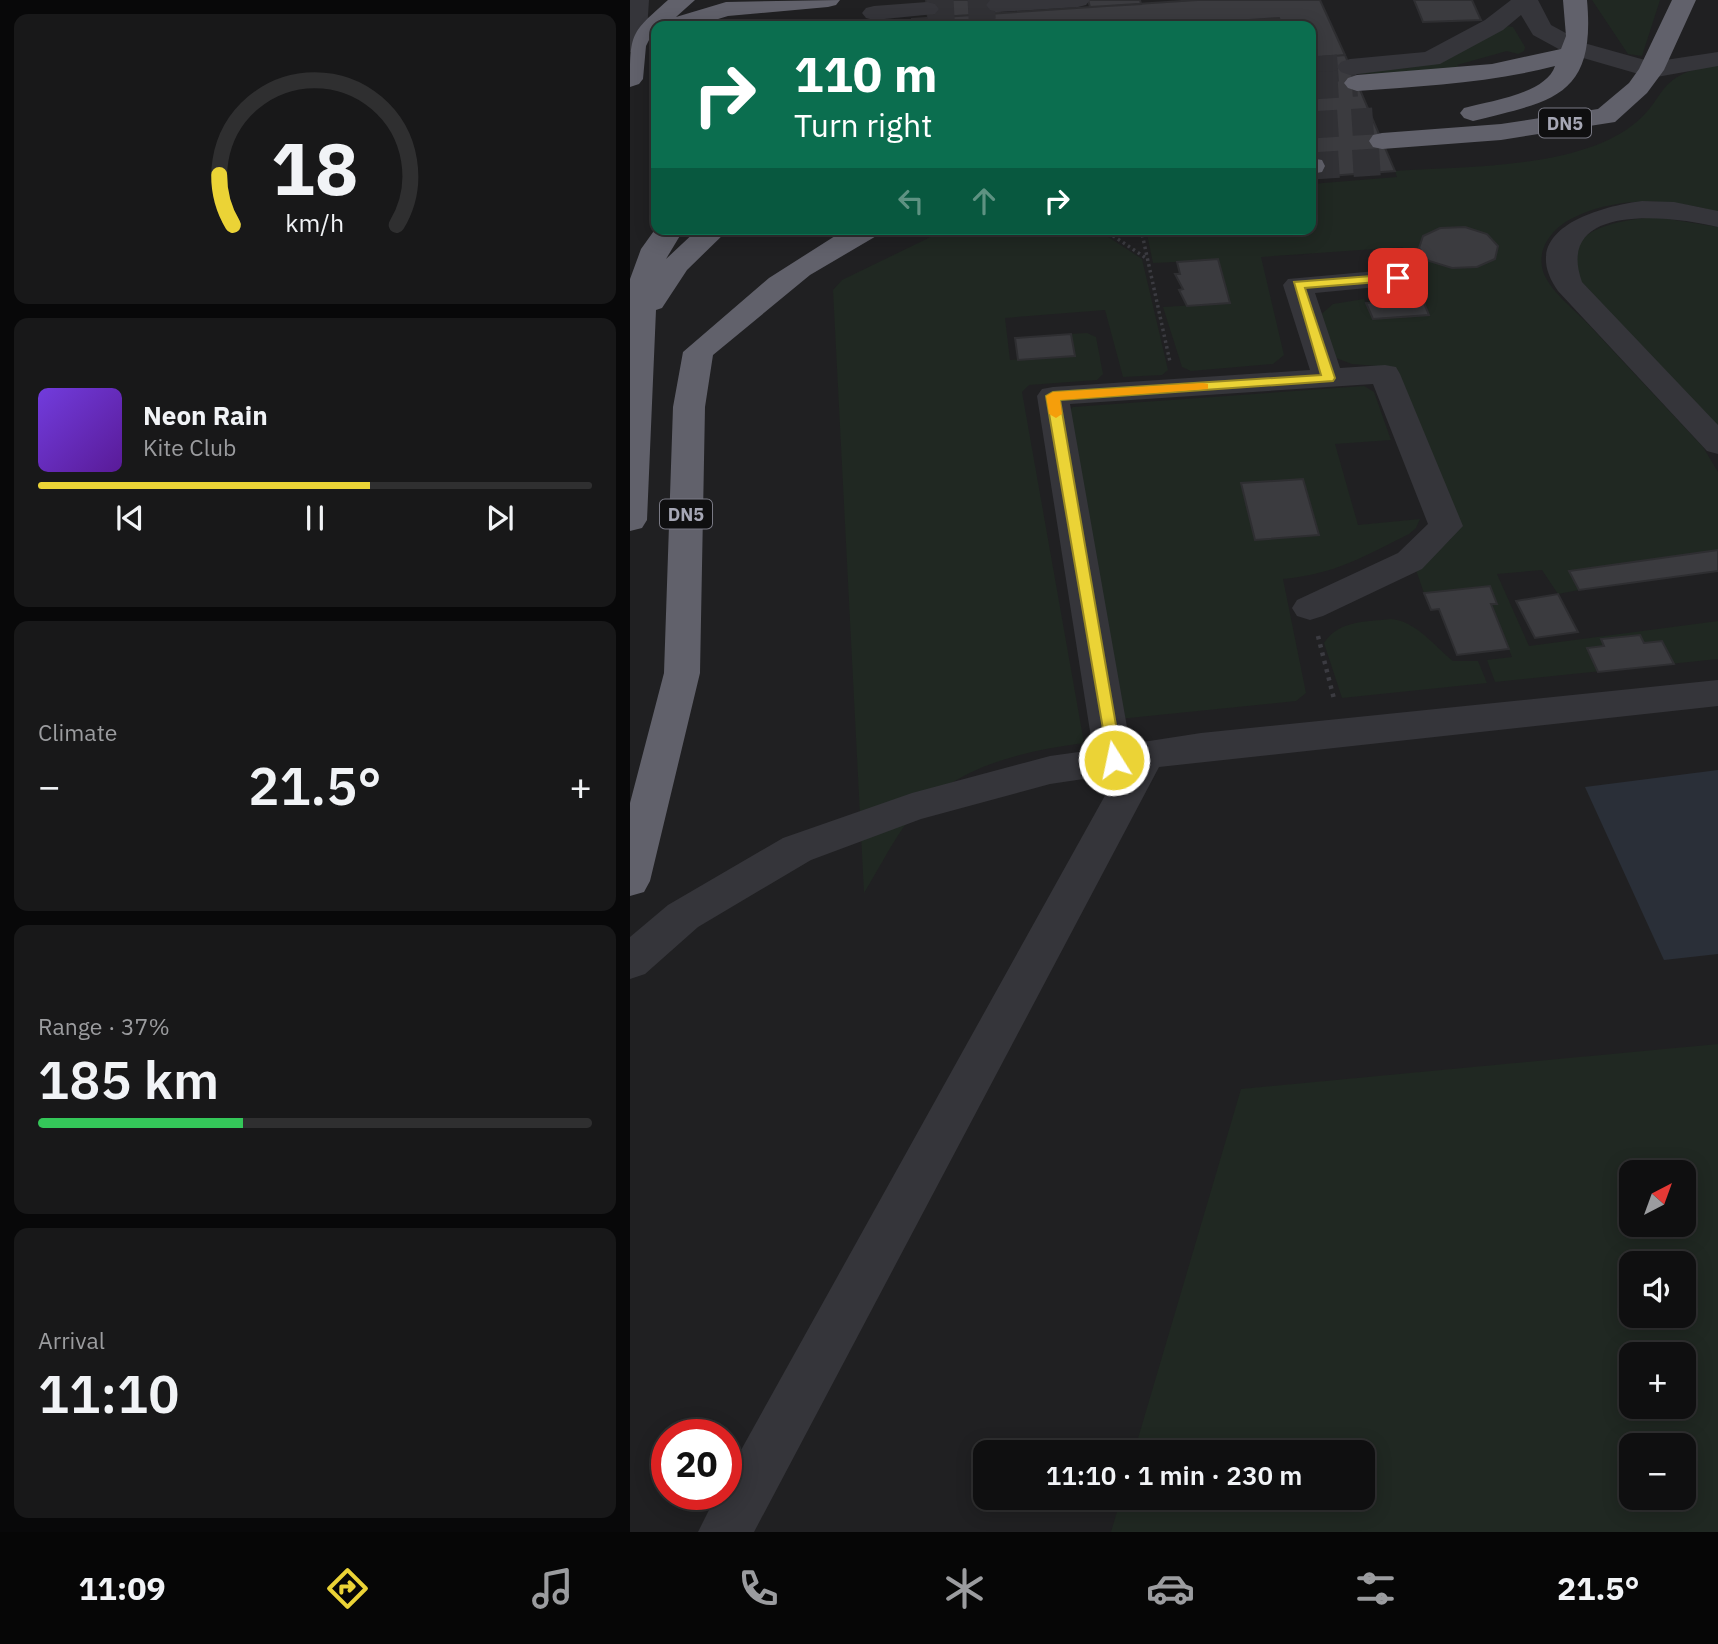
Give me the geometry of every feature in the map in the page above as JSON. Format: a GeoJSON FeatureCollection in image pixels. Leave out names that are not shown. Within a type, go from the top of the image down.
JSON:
{"type":"FeatureCollection","features":[{"type":"Feature","properties":{"kind":"highway"},"geometry":{"type":"LineString","coordinates":[[655,21],[683,0]]}},
{"type":"Feature","properties":{"kind":"highway"},"geometry":{"type":"LineString","coordinates":[[673,21],[720,0]]}},
{"type":"Feature","properties":{"kind":"highway"},"geometry":{"type":"LineString","coordinates":[[687,21],[726,9],[828,0]]}},
{"type":"Feature","properties":{"kind":"highway","name":"DN5"},"geometry":{"type":"LineString","coordinates":[[1370,112],[1479,113],[1514,106],[1554,87],[1569,69],[1578,36],[1576,0]]}},
{"type":"Feature","properties":{"kind":"highway","name":"DN5"},"geometry":{"type":"LineString","coordinates":[[1370,112],[1466,155],[1534,144],[1579,129],[1606,116],[1638,89],[1651,70],[1684,0]]}},
{"type":"Feature","properties":{"kind":"highway"},"geometry":{"type":"LineString","coordinates":[[630,79],[649,37]]}},
{"type":"Feature","properties":{"kind":"highway"},"geometry":{"type":"LineString","coordinates":[[1370,112],[1464,76],[1532,65],[1573,51]]}},
{"type":"Feature","properties":{"kind":"highway","name":"DN5"},"geometry":{"type":"LineString","coordinates":[[630,520],[643,284],[655,249],[666,235]]}},
{"type":"Feature","properties":{"kind":"highway","name":"DN5"},"geometry":{"type":"LineString","coordinates":[[641,319],[676,265],[708,235]]}},
{"type":"Feature","properties":{"kind":"highway","name":"DN5"},"geometry":{"type":"LineString","coordinates":[[630,881],[682,673],[689,407],[698,352],[721,306],[740,282],[790,243],[805,235]]}},
{"type":"Feature","properties":{"kind":"highway"},"geometry":{"type":"LineString","coordinates":[[698,352],[772,288],[818,254],[856,235]]}},
{"type":"Feature","properties":{"kind":"lane"},"geometry":{"type":"LineString","coordinates":[[638,0],[649,37]]}},
{"type":"Feature","properties":{"kind":"lane"},"geometry":{"type":"LineString","coordinates":[[998,5],[1078,0]]}},
{"type":"Feature","properties":{"kind":"lane"},"geometry":{"type":"LineString","coordinates":[[1370,112],[1431,60],[1494,25],[1525,1],[1542,30],[1573,51],[1651,70],[1718,59]]}},
{"type":"Feature","properties":{"kind":"lane"},"geometry":{"type":"LineString","coordinates":[[874,13],[927,9]]}},
{"type":"Feature","properties":{"kind":"lane"},"geometry":{"type":"LineString","coordinates":[[1668,31],[1718,51]]}},
{"type":"Feature","properties":{"kind":"lane"},"geometry":{"type":"LineString","coordinates":[[1718,219],[1658,209],[1610,215],[1589,221],[1575,231],[1563,243],[1558,256],[1559,270],[1567,285],[1718,444]]}},
{"type":"Feature","properties":{"kind":"lane"},"geometry":{"type":"LineString","coordinates":[[1328,378],[1298,285],[1398,278]]}},
{"type":"Feature","properties":{"kind":"lane"},"geometry":{"type":"LineString","coordinates":[[725,1532],[1130,758],[1053,396],[1385,374],[1446,526],[1410,561],[1310,608]]}},
{"type":"Feature","properties":{"kind":"lane"},"geometry":{"type":"LineString","coordinates":[[630,962],[682,916],[797,849],[912,807],[1050,770],[1343,732],[1718,693]]}},
{"type":"Feature","properties":{"kind":"path"},"geometry":{"type":"LineString","coordinates":[[1112,235],[1147,259]]}},
{"type":"Feature","properties":{"kind":"path"},"geometry":{"type":"LineString","coordinates":[[1142,235],[1176,388]]}},
{"type":"Feature","properties":{"kind":"path"},"geometry":{"type":"LineString","coordinates":[[1310,608],[1343,732]]}},
{"type":"Feature","properties":{"kind":"shaded area"},"geometry":{"type":"Polygon","coordinates":[[[630,0],[1718,0],[1718,1118],[1633,1115],[1267,1440],[973,1440],[973,1510],[1185,1510],[1158,1532],[630,1532],[630,0]]]}},
{"type":"Feature","properties":{"kind":"shaded area"},"geometry":{"type":"Polygon","coordinates":[[[1592,0],[1660,0],[1642,56],[1628,54],[1592,0]]]}},
{"type":"Feature","properties":{"kind":"shaded area"},"geometry":{"type":"Polygon","coordinates":[[[1279,18],[1280,21],[1235,21],[1279,18]]]}},
{"type":"Feature","properties":{"kind":"shaded area"},"geometry":{"type":"Polygon","coordinates":[[[1506,26],[1513,27],[1525,47],[1524,51],[1518,54],[1507,51],[1457,65],[1466,72],[1353,74],[1352,71],[1409,68],[1444,60],[1506,26]]]}},
{"type":"Feature","properties":{"kind":"shaded area"},"geometry":{"type":"Polygon","coordinates":[[[1718,65],[1718,212],[1665,202],[1611,205],[1594,210],[1569,220],[1554,231],[1544,247],[1542,264],[1544,274],[1558,295],[1703,447],[1718,472],[1718,550],[1569,571],[1579,590],[1558,594],[1542,570],[1497,574],[1529,646],[1718,621],[1718,659],[1495,682],[1487,660],[1512,657],[1491,604],[1497,603],[1490,586],[1424,593],[1416,570],[1451,539],[1377,366],[1352,364],[1336,358],[1319,316],[1333,304],[1364,299],[1373,319],[1429,315],[1403,247],[1261,257],[1284,355],[1273,364],[1191,371],[1182,367],[1163,307],[1230,303],[1218,260],[1153,263],[1147,235],[1316,235],[1316,184],[1397,177],[1395,171],[1514,163],[1574,152],[1602,143],[1626,130],[1640,119],[1671,82],[1696,69],[1718,65]]]}},
{"type":"Feature","properties":{"kind":"shaded area"},"geometry":{"type":"Polygon","coordinates":[[[1656,217],[1718,227],[1718,429],[1578,278],[1574,253],[1580,241],[1588,234],[1610,224],[1656,217]]]}},
{"type":"Feature","properties":{"kind":"shaded area"},"geometry":{"type":"Polygon","coordinates":[[[935,235],[1105,235],[1142,259],[1168,370],[1162,375],[1123,377],[1105,310],[1005,318],[1010,360],[1074,356],[1071,334],[1087,333],[1096,337],[1103,374],[1097,380],[1029,385],[1022,392],[1084,743],[1008,758],[961,778],[939,791],[903,828],[864,893],[833,290],[842,280],[935,235]]]}},
{"type":"Feature","properties":{"kind":"shaded area"},"geometry":{"type":"Polygon","coordinates":[[[1364,386],[1374,392],[1391,440],[1335,444],[1358,525],[1420,519],[1409,534],[1363,557],[1334,569],[1283,579],[1306,693],[1296,701],[1119,719],[1063,417],[1073,407],[1364,386]]]}},
{"type":"Feature","properties":{"kind":"shaded area"},"geometry":{"type":"Polygon","coordinates":[[[1391,619],[1416,629],[1453,661],[1478,661],[1487,683],[1342,698],[1324,643],[1330,635],[1345,626],[1391,619]]]}},
{"type":"Feature","properties":{"kind":"shaded area"},"geometry":{"type":"Polygon","coordinates":[[[1718,770],[1718,954],[1664,960],[1585,787],[1718,770]]]}},
{"type":"Feature","properties":{"kind":"shaded area"},"geometry":{"type":"Polygon","coordinates":[[[1718,1044],[1718,1532],[1111,1532],[1117,1510],[1375,1510],[1375,1440],[1138,1440],[1241,1089],[1718,1044]]]}},
{"type":"Feature","properties":{"kind":"building"},"geometry":{"type":"Polygon","coordinates":[[[926,0],[997,0],[1000,13],[928,18],[926,0]]]}},
{"type":"Feature","properties":{"kind":"building"},"geometry":{"type":"Polygon","coordinates":[[[1088,0],[1140,0],[1141,4],[1090,7],[1088,0]]]}},
{"type":"Feature","properties":{"kind":"building"},"geometry":{"type":"Polygon","coordinates":[[[1197,0],[1320,0],[1345,55],[1316,58],[1316,21],[1280,21],[1279,18],[1235,21],[912,19],[1197,0]]]}},
{"type":"Feature","properties":{"kind":"building"},"geometry":{"type":"Polygon","coordinates":[[[1414,0],[1472,0],[1481,20],[1423,22],[1414,0]]]}},
{"type":"Feature","properties":{"kind":"building"},"geometry":{"type":"Polygon","coordinates":[[[1345,55],[1395,171],[1316,177],[1316,58],[1345,55]]]}},
{"type":"Feature","properties":{"kind":"building"},"geometry":{"type":"Polygon","coordinates":[[[1465,227],[1487,234],[1498,246],[1495,259],[1477,267],[1452,268],[1429,261],[1419,248],[1423,236],[1440,228],[1465,227]]]}},
{"type":"Feature","properties":{"kind":"building"},"geometry":{"type":"Polygon","coordinates":[[[1218,259],[1230,303],[1187,306],[1179,290],[1183,289],[1175,274],[1180,274],[1177,262],[1218,259]]]}},
{"type":"Feature","properties":{"kind":"building"},"geometry":{"type":"Polygon","coordinates":[[[1422,298],[1429,315],[1373,319],[1366,303],[1422,298]]]}},
{"type":"Feature","properties":{"kind":"building"},"geometry":{"type":"Polygon","coordinates":[[[1071,334],[1075,356],[1018,360],[1015,338],[1071,334]]]}},
{"type":"Feature","properties":{"kind":"building"},"geometry":{"type":"Polygon","coordinates":[[[1303,479],[1319,535],[1255,540],[1241,483],[1303,479]]]}},
{"type":"Feature","properties":{"kind":"building"},"geometry":{"type":"Polygon","coordinates":[[[1718,550],[1718,571],[1579,590],[1569,571],[1718,550]]]}},
{"type":"Feature","properties":{"kind":"building"},"geometry":{"type":"Polygon","coordinates":[[[1490,586],[1497,604],[1491,604],[1509,649],[1457,655],[1439,609],[1431,610],[1424,593],[1490,586]]]}},
{"type":"Feature","properties":{"kind":"building"},"geometry":{"type":"Polygon","coordinates":[[[1558,594],[1578,632],[1535,638],[1516,601],[1558,594]]]}},
{"type":"Feature","properties":{"kind":"building"},"geometry":{"type":"Polygon","coordinates":[[[1640,635],[1644,643],[1662,641],[1674,664],[1598,672],[1587,648],[1604,646],[1601,639],[1640,635]]]}},
{"type":"Feature","properties":{"kind":"tunnel"},"geometry":{"type":"LineString","coordinates":[[927,9],[998,5]]}},
{"type":"Feature","properties":{"kind":"tunnel"},"geometry":{"type":"LineString","coordinates":[[1316,70],[1350,67]]}},
{"type":"Feature","properties":{"kind":"tunnel"},"geometry":{"type":"LineString","coordinates":[[1316,86],[1357,83]]}},
{"type":"Feature","properties":{"kind":"tunnel"},"geometry":{"type":"LineString","coordinates":[[1316,125],[1373,121]]}},
{"type":"Feature","properties":{"kind":"tunnel"},"geometry":{"type":"LineString","coordinates":[[1316,166],[1391,161]]}},
{"type":"Feature","properties":{"kind":"slow traffic"},"geometry":{"type":"LineString","coordinates":[[1056,414],[1053,396],[1203,387]]}},
{"type":"Feature","properties":{"kind":"route"},"geometry":{"type":"LineString","coordinates":[[1114,760],[1053,396],[1328,378],[1298,285],[1398,278]]}}]}
